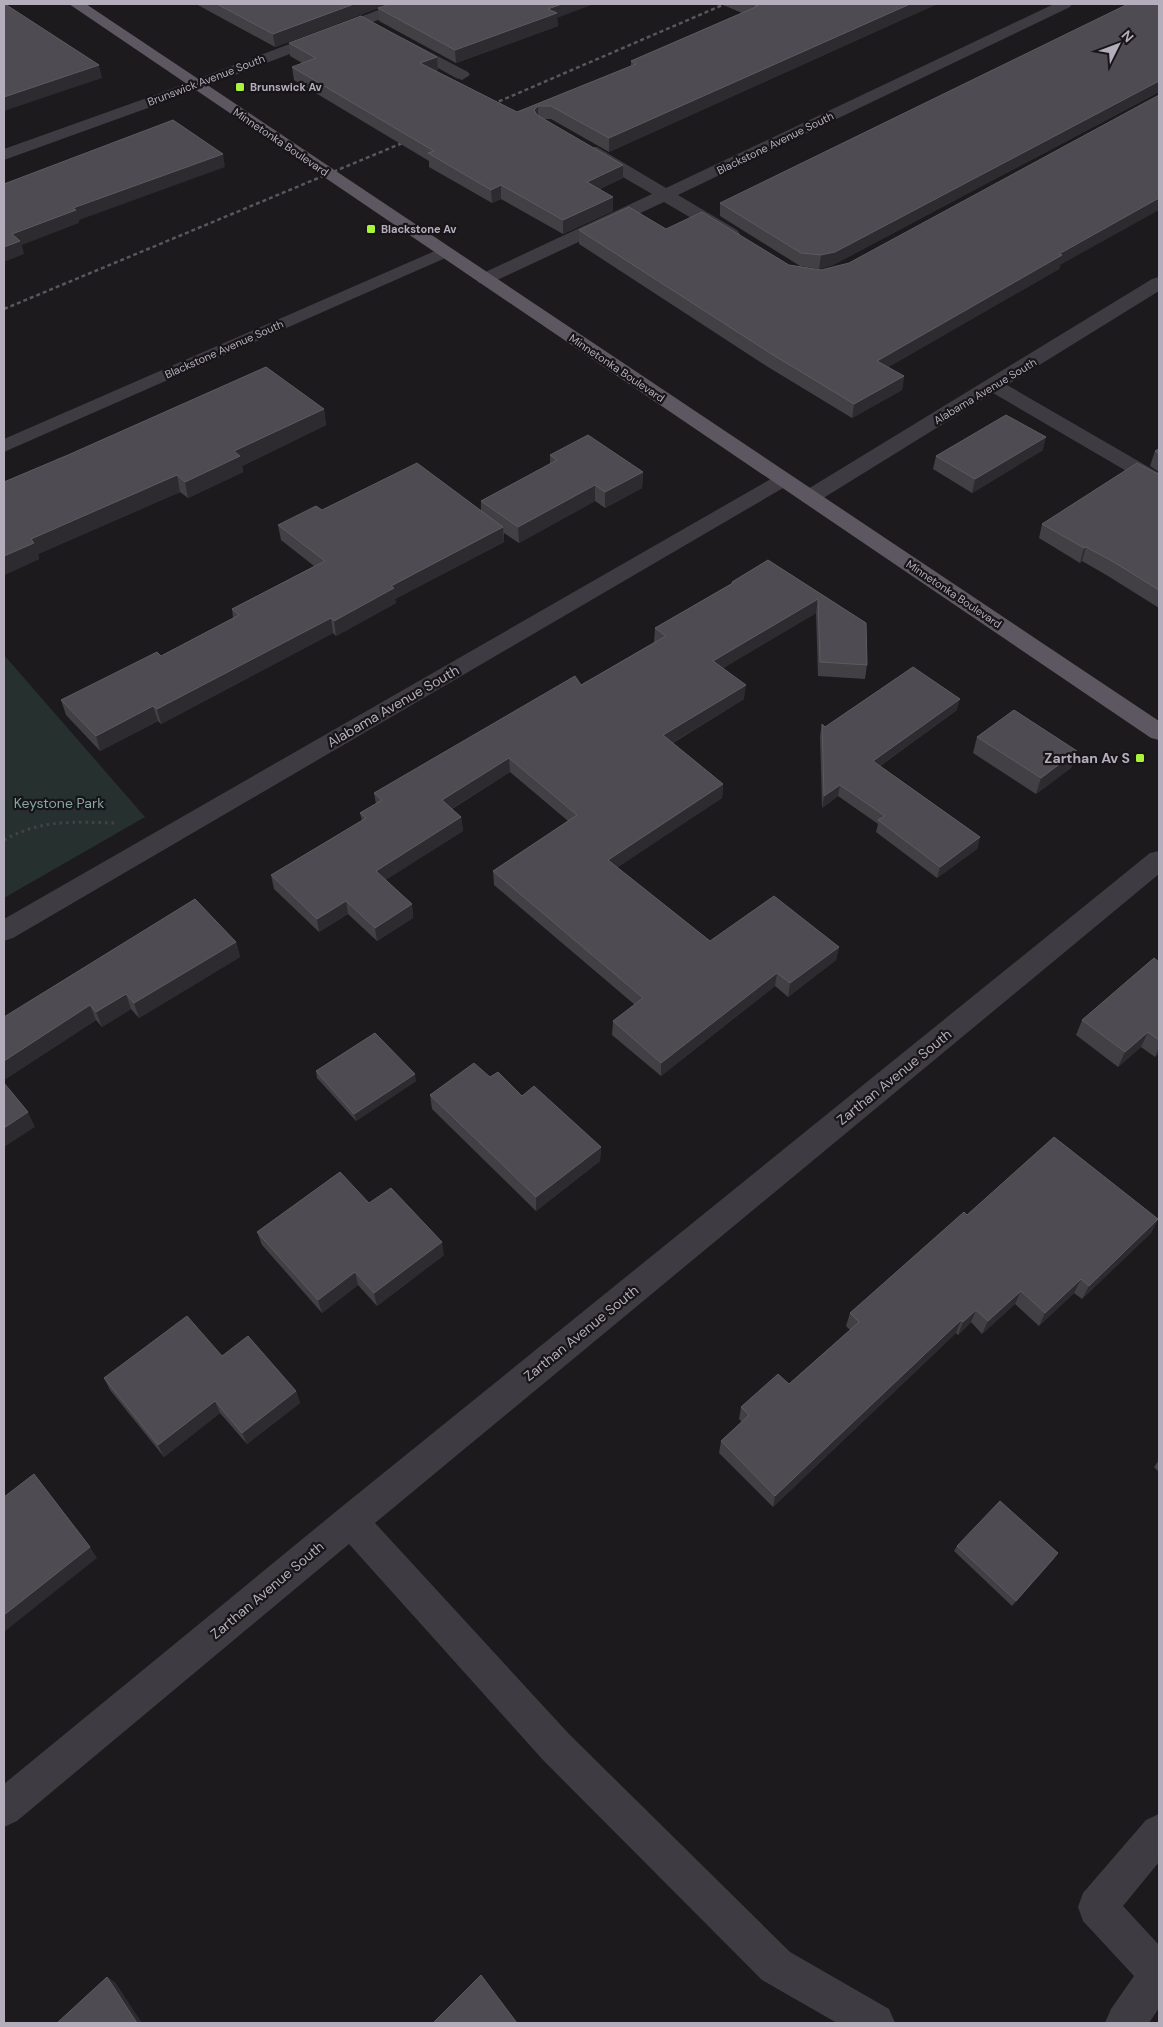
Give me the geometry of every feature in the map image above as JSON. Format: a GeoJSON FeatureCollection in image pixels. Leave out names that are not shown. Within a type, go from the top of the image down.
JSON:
{"type":"FeatureCollection","features":[{"type":"Feature","properties":{"kind":"main road","name":"Minnetonka Boulevard"},"geometry":{"type":"LineString","coordinates":[[76,4],[1159,732]]}},
{"type":"Feature","properties":{"kind":"street","name":"Brunswick Avenue South"},"geometry":{"type":"LineString","coordinates":[[4,155],[407,4]]}},
{"type":"Feature","properties":{"kind":"street","name":"Blackstone Avenue South"},"geometry":{"type":"LineString","coordinates":[[485,279],[1065,4]]}},
{"type":"Feature","properties":{"kind":"street"},"geometry":{"type":"LineString","coordinates":[[363,20],[462,75]]}},
{"type":"Feature","properties":{"kind":"street"},"geometry":{"type":"LineString","coordinates":[[577,143],[667,194],[743,242]]}},
{"type":"Feature","properties":{"kind":"street","name":"Blackstone Avenue South"},"geometry":{"type":"LineString","coordinates":[[4,446],[444,252]]}},
{"type":"Feature","properties":{"kind":"street","name":"Alabama Avenue South"},"geometry":{"type":"LineString","coordinates":[[810,497],[994,386],[1159,283]]}},
{"type":"Feature","properties":{"kind":"street"},"geometry":{"type":"LineString","coordinates":[[994,386],[1159,482]]}},
{"type":"Feature","properties":{"kind":"street","name":"Alabama Avenue South"},"geometry":{"type":"LineString","coordinates":[[4,932],[783,480]]}},
{"type":"Feature","properties":{"kind":"street","name":"Zarthan Avenue South"},"geometry":{"type":"LineString","coordinates":[[4,1808],[351,1521],[1159,860]]}},
{"type":"Feature","properties":{"kind":"street"},"geometry":{"type":"LineString","coordinates":[[351,1521],[556,1747],[776,1966],[875,2023]]}},
{"type":"Feature","properties":{"kind":"street"},"geometry":{"type":"LineString","coordinates":[[1125,2023],[1159,1974],[1097,1907],[1159,1833]]}},
{"type":"Feature","properties":{"kind":"path"},"geometry":{"type":"LineString","coordinates":[[4,840],[24,828],[62,822],[117,823]]}},
{"type":"Feature","properties":{"kind":"green space","name":"Keystone Park"},"geometry":{"type":"Polygon","coordinates":[[[4,655],[145,817],[4,898],[4,655]]]}},
{"type":"Feature","properties":{"kind":"building"},"geometry":{"type":"Polygon","coordinates":[[[5,4],[99,65],[4,97],[5,4]]]}},
{"type":"Feature","properties":{"kind":"building"},"geometry":{"type":"Polygon","coordinates":[[[217,4],[354,4],[273,34],[217,4]]]}},
{"type":"Feature","properties":{"kind":"building"},"geometry":{"type":"Polygon","coordinates":[[[391,4],[562,4],[548,9],[557,13],[455,50],[378,8],[391,4]]]}},
{"type":"Feature","properties":{"kind":"building"},"geometry":{"type":"Polygon","coordinates":[[[752,4],[910,4],[609,138],[551,106],[538,106],[534,110],[537,115],[623,165],[587,182],[613,197],[563,220],[501,185],[491,190],[428,153],[434,151],[292,67],[316,58],[289,43],[361,16],[437,57],[420,63],[517,112],[636,64],[631,61],[758,6],[752,4]]]}},
{"type":"Feature","properties":{"kind":"building"},"geometry":{"type":"Polygon","coordinates":[[[1128,4],[1159,4],[1159,81],[835,252],[821,255],[801,253],[720,203],[1128,4]]]}},
{"type":"Feature","properties":{"kind":"building"},"geometry":{"type":"Polygon","coordinates":[[[1159,95],[1159,198],[1059,254],[1062,255],[877,361],[904,376],[854,404],[770,353],[579,230],[629,207],[666,229],[702,212],[789,265],[821,270],[849,263],[1159,95]]]}},
{"type":"Feature","properties":{"kind":"building"},"geometry":{"type":"Polygon","coordinates":[[[173,120],[223,154],[73,208],[76,210],[12,234],[20,241],[4,247],[4,184],[173,120]]]}},
{"type":"Feature","properties":{"kind":"building"},"geometry":{"type":"Polygon","coordinates":[[[266,367],[324,409],[234,451],[240,456],[185,482],[177,475],[31,539],[34,543],[4,556],[4,482],[266,367]]]}},
{"type":"Feature","properties":{"kind":"building"},"geometry":{"type":"Polygon","coordinates":[[[1006,415],[1046,437],[975,479],[936,456],[1006,415]]]}},
{"type":"Feature","properties":{"kind":"building"},"geometry":{"type":"Polygon","coordinates":[[[588,435],[643,472],[605,492],[595,485],[518,527],[481,501],[557,460],[550,455],[588,435]]]}},
{"type":"Feature","properties":{"kind":"building"},"geometry":{"type":"Polygon","coordinates":[[[417,463],[503,527],[391,586],[394,588],[334,621],[331,618],[157,709],[153,706],[96,736],[61,700],[157,652],[161,656],[239,615],[232,609],[325,561],[278,525],[316,506],[322,510],[417,463]]]}},
{"type":"Feature","properties":{"kind":"building"},"geometry":{"type":"Polygon","coordinates":[[[1137,463],[1159,474],[1159,590],[1112,561],[1086,547],[1084,548],[1042,524],[1137,463]]]}},
{"type":"Feature","properties":{"kind":"building"},"geometry":{"type":"Polygon","coordinates":[[[768,560],[866,623],[867,665],[820,662],[818,599],[713,661],[746,685],[663,735],[723,784],[608,860],[710,941],[774,896],[839,947],[790,983],[777,973],[661,1063],[613,1021],[643,998],[493,871],[577,815],[509,758],[442,800],[461,817],[376,871],[412,904],[375,928],[346,901],[317,919],[271,875],[366,818],[360,813],[382,800],[374,793],[575,676],[581,685],[666,636],[655,628],[733,583],[768,560]]]}},
{"type":"Feature","properties":{"kind":"building"},"geometry":{"type":"Polygon","coordinates":[[[913,667],[960,699],[873,761],[980,837],[940,867],[878,820],[885,816],[840,785],[824,796],[822,724],[825,727],[913,667]]]}},
{"type":"Feature","properties":{"kind":"building"},"geometry":{"type":"Polygon","coordinates":[[[1014,710],[1077,751],[1041,778],[977,737],[1014,710]]]}},
{"type":"Feature","properties":{"kind":"building"},"geometry":{"type":"Polygon","coordinates":[[[195,899],[236,942],[134,1003],[126,994],[96,1012],[90,1005],[4,1061],[4,1017],[195,899]]]}},
{"type":"Feature","properties":{"kind":"building"},"geometry":{"type":"Polygon","coordinates":[[[1154,958],[1159,962],[1159,1040],[1148,1032],[1125,1052],[1082,1020],[1154,958]]]}},
{"type":"Feature","properties":{"kind":"building"},"geometry":{"type":"Polygon","coordinates":[[[375,1033],[415,1074],[354,1114],[316,1071],[375,1033]]]}},
{"type":"Feature","properties":{"kind":"building"},"geometry":{"type":"Polygon","coordinates":[[[474,1063],[490,1077],[498,1072],[522,1096],[534,1086],[601,1147],[536,1197],[430,1095],[474,1063]]]}},
{"type":"Feature","properties":{"kind":"building"},"geometry":{"type":"Polygon","coordinates":[[[4,1083],[28,1112],[4,1128],[4,1083]]]}},
{"type":"Feature","properties":{"kind":"building"},"geometry":{"type":"Polygon","coordinates":[[[1054,1137],[1158,1219],[1089,1286],[1081,1279],[1045,1313],[1021,1291],[988,1321],[976,1310],[963,1322],[961,1320],[775,1496],[721,1441],[749,1415],[741,1407],[778,1374],[789,1384],[859,1322],[850,1313],[964,1212],[967,1215],[1054,1137]]]}},
{"type":"Feature","properties":{"kind":"building"},"geometry":{"type":"Polygon","coordinates":[[[340,1172],[369,1203],[391,1188],[442,1242],[374,1293],[355,1272],[318,1300],[257,1232],[340,1172]]]}},
{"type":"Feature","properties":{"kind":"building"},"geometry":{"type":"Polygon","coordinates":[[[187,1316],[222,1356],[248,1336],[296,1391],[242,1433],[215,1401],[158,1445],[104,1378],[187,1316]]]}},
{"type":"Feature","properties":{"kind":"building"},"geometry":{"type":"Polygon","coordinates":[[[34,1474],[90,1547],[4,1615],[4,1497],[34,1474]]]}},
{"type":"Feature","properties":{"kind":"building"},"geometry":{"type":"Polygon","coordinates":[[[1000,1501],[1058,1553],[1016,1601],[957,1546],[1000,1501]]]}},
{"type":"Feature","properties":{"kind":"building"},"geometry":{"type":"Polygon","coordinates":[[[481,1975],[517,2023],[433,2023],[481,1975]]]}},
{"type":"Feature","properties":{"kind":"building"},"geometry":{"type":"Polygon","coordinates":[[[107,1977],[137,2023],[57,2023],[107,1977]]]}},
{"type":"Feature","properties":{"kind":"railway"},"geometry":{"type":"LineString","coordinates":[[486,107],[725,4]]}},
{"type":"Feature","properties":{"kind":"railway"},"geometry":{"type":"LineString","coordinates":[[4,309],[412,139]]}},
{"type":"Feature","properties":{"kind":"place","name":"Brunswick Av"},"geometry":{"type":"Point","coordinates":[240,87]}},
{"type":"Feature","properties":{"kind":"place","name":"Blackstone Av"},"geometry":{"type":"Point","coordinates":[371,229]}},
{"type":"Feature","properties":{"kind":"place","name":"Zarthan Av S"},"geometry":{"type":"Point","coordinates":[1140,758]}}]}
